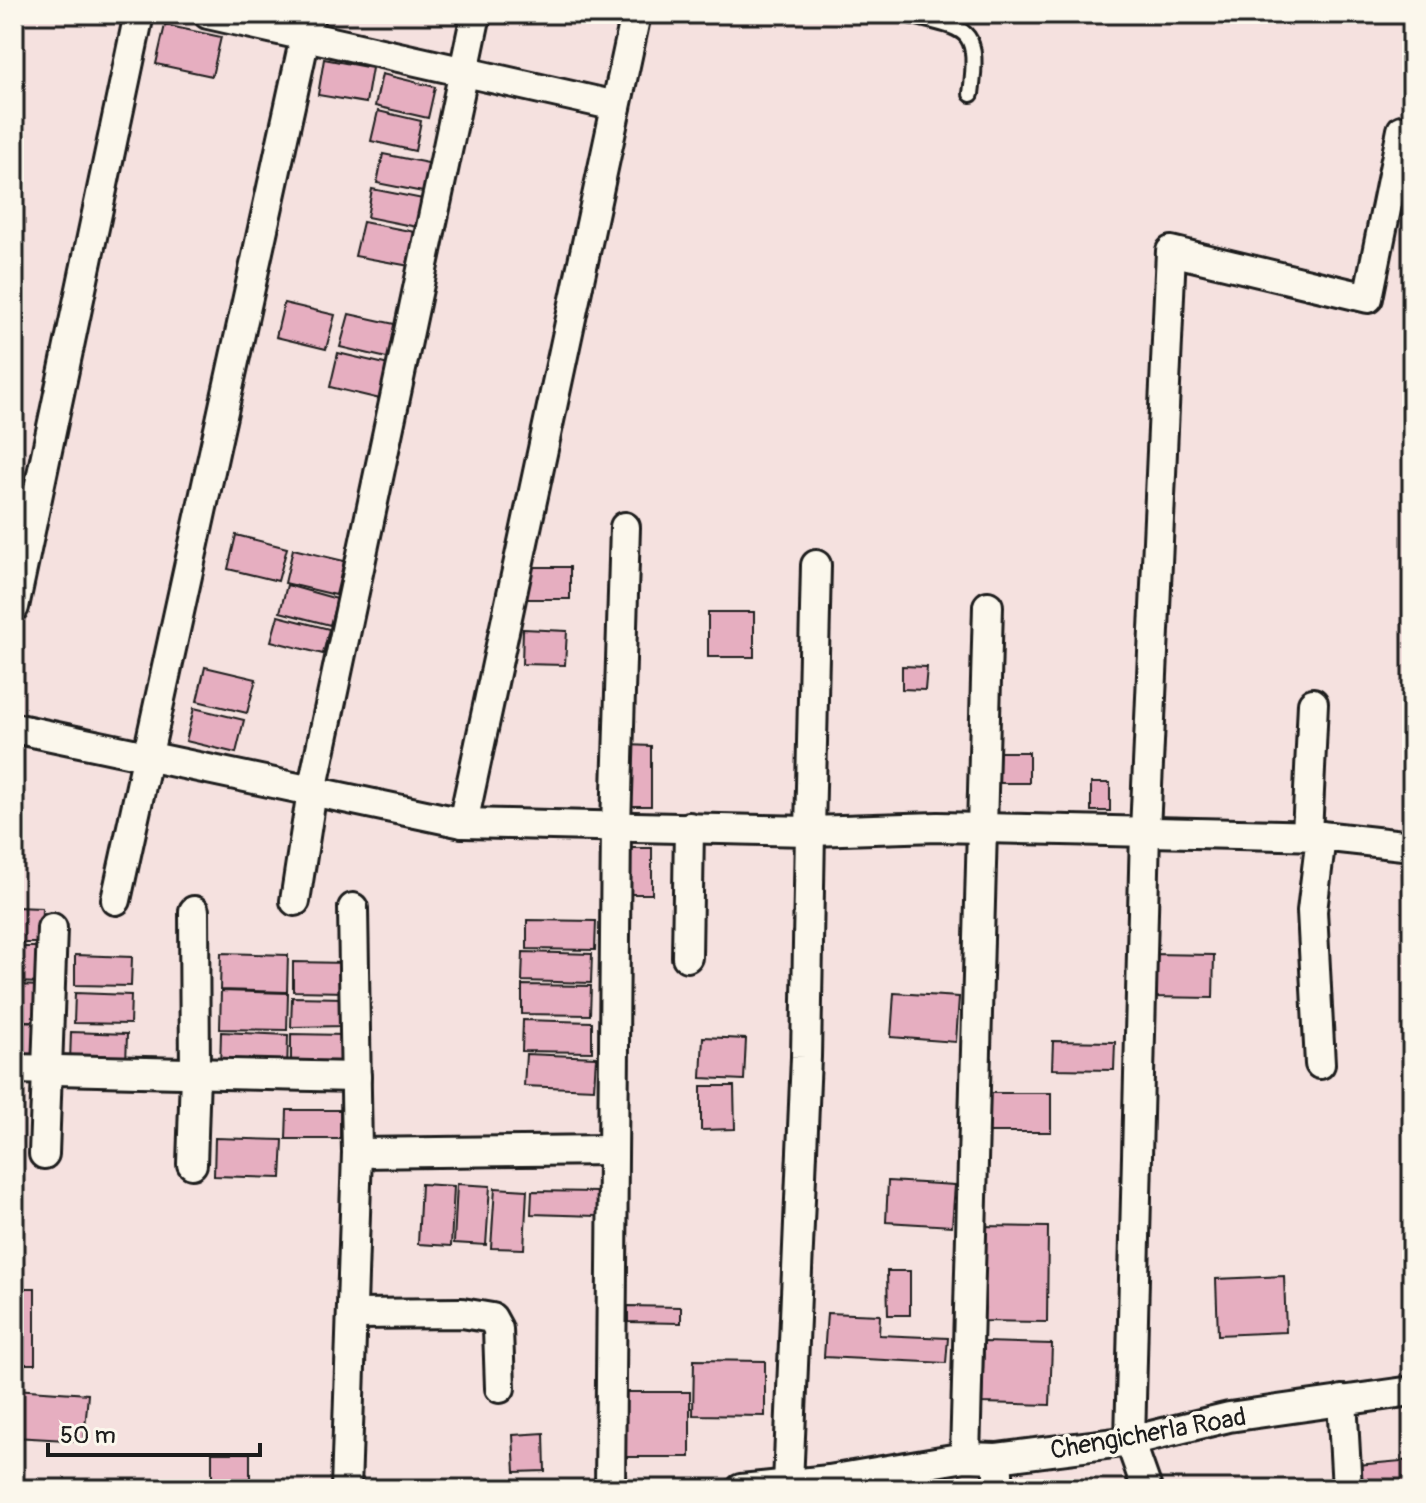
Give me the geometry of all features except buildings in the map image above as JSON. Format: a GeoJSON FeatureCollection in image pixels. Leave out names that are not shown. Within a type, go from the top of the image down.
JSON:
{"type":"FeatureCollection","features":[{"type":"Feature","properties":{"kind":"street"},"geometry":{"type":"LineString","coordinates":[[14,607],[139,14]]}},
{"type":"Feature","properties":{"kind":"street"},"geometry":{"type":"LineString","coordinates":[[208,14],[307,25],[464,71],[616,106]]}},
{"type":"Feature","properties":{"kind":"street"},"geometry":{"type":"LineString","coordinates":[[295,901],[312,791],[476,14]]}},
{"type":"Feature","properties":{"kind":"street"},"geometry":{"type":"LineString","coordinates":[[463,823],[636,14]]}},
{"type":"Feature","properties":{"kind":"street"},"geometry":{"type":"LineString","coordinates":[[116,900],[307,25]]}},
{"type":"Feature","properties":{"kind":"street"},"geometry":{"type":"LineString","coordinates":[[1147,1489],[1130,1441],[1145,831],[1171,251],[1368,298],[1402,130]]}},
{"type":"Feature","properties":{"kind":"street"},"geometry":{"type":"LineString","coordinates":[[610,1489],[616,826],[625,527]]}},
{"type":"Feature","properties":{"kind":"street"},"geometry":{"type":"LineString","coordinates":[[788,1484],[806,1057],[816,565]]}},
{"type":"Feature","properties":{"kind":"street"},"geometry":{"type":"LineString","coordinates":[[965,1457],[988,606]]}},
{"type":"Feature","properties":{"kind":"street"},"geometry":{"type":"LineString","coordinates":[[1313,703],[1312,911],[1320,1064]]}},
{"type":"Feature","properties":{"kind":"street"},"geometry":{"type":"LineString","coordinates":[[14,728],[463,823],[810,831],[981,828],[1145,831],[1314,836],[1412,846]]}},
{"type":"Feature","properties":{"kind":"street"},"geometry":{"type":"LineString","coordinates":[[687,957],[689,827]]}},
{"type":"Feature","properties":{"kind":"street"},"geometry":{"type":"LineString","coordinates":[[346,1489],[357,1153],[353,908]]}},
{"type":"Feature","properties":{"kind":"street"},"geometry":{"type":"LineString","coordinates":[[192,1164],[194,911]]}},
{"type":"Feature","properties":{"kind":"street"},"geometry":{"type":"LineString","coordinates":[[44,1154],[52,928]]}},
{"type":"Feature","properties":{"kind":"street"},"geometry":{"type":"LineString","coordinates":[[14,1069],[356,1077]]}},
{"type":"Feature","properties":{"kind":"street"},"geometry":{"type":"LineString","coordinates":[[357,1153],[613,1150]]}},
{"type":"Feature","properties":{"kind":"street"},"geometry":{"type":"LineString","coordinates":[[353,1314],[462,1313],[492,1318],[498,1329],[500,1388]]}},
{"type":"Feature","properties":{"kind":"street","name":"Chengicherla Road"},"geometry":{"type":"LineString","coordinates":[[741,1489],[788,1484],[829,1485],[965,1457],[997,1458],[1130,1441],[1229,1417],[1412,1391]]}},
{"type":"Feature","properties":{"kind":"street"},"geometry":{"type":"LineString","coordinates":[[1342,1400],[1347,1489]]}},
{"type":"Feature","properties":{"kind":"street"},"geometry":{"type":"LineString","coordinates":[[997,1458],[999,1489]]}},
{"type":"Feature","properties":{"kind":"lane"},"geometry":{"type":"LineString","coordinates":[[905,14],[954,27],[966,34],[976,54],[971,94]]}}]}
